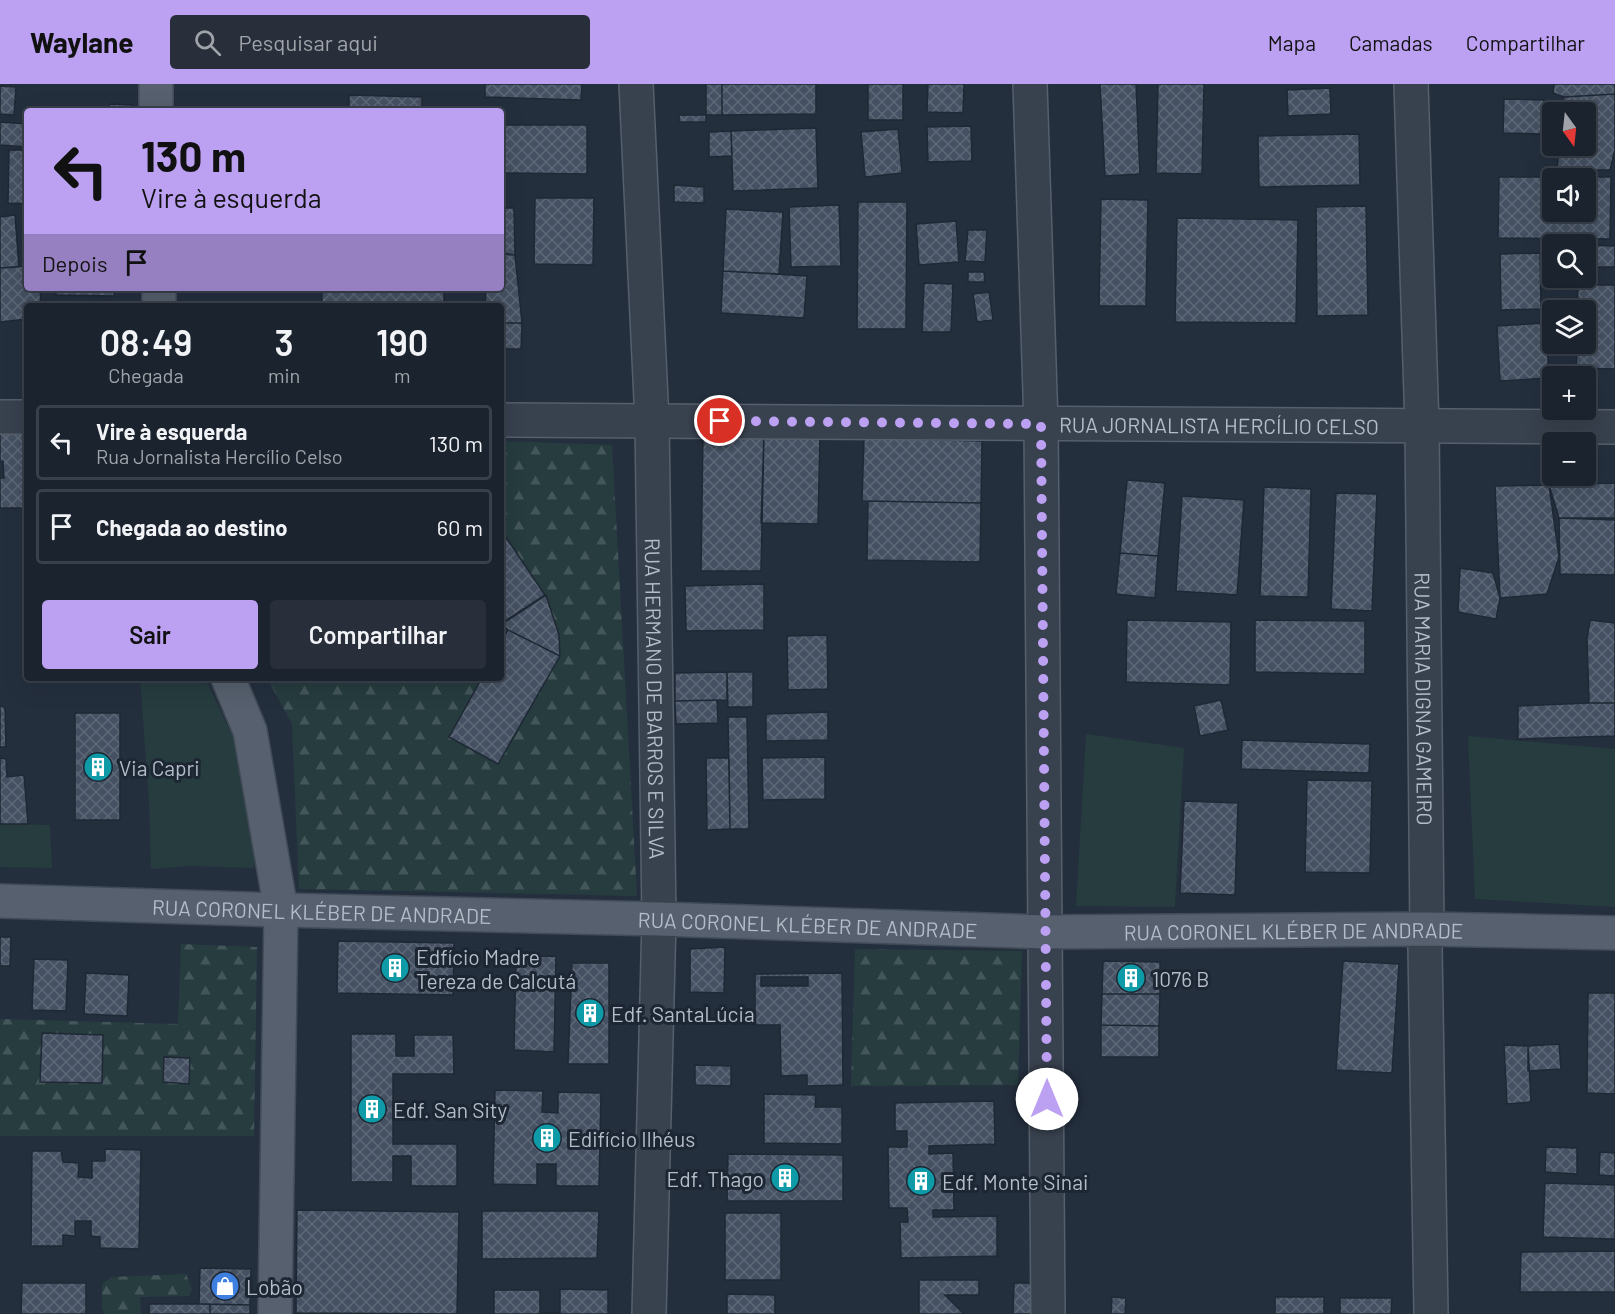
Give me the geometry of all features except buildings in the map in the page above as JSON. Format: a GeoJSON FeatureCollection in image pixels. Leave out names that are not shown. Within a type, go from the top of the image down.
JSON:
{"type":"FeatureCollection","features":[{"type":"Feature","properties":{"kind":"main road"},"geometry":{"type":"LineString","coordinates":[[156,84],[156,108]]}},
{"type":"Feature","properties":{"kind":"main road"},"geometry":{"type":"LineString","coordinates":[[229,681],[250,731],[281,910],[275,1314]]}},
{"type":"Feature","properties":{"kind":"main road","name":"RUA CORONEL KLÉBER DE ANDRADE"},"geometry":{"type":"LineString","coordinates":[[0,901],[1046,932],[1427,929],[1615,933]]}},
{"type":"Feature","properties":{"kind":"street","name":"RUA HERMANO DE BARROS E SILVA"},"geometry":{"type":"LineString","coordinates":[[636,84],[652,421],[659,919],[649,1314]]}},
{"type":"Feature","properties":{"kind":"street"},"geometry":{"type":"LineString","coordinates":[[1030,84],[1041,424],[1048,1314]]}},
{"type":"Feature","properties":{"kind":"street","name":"RUA MARIA DIGNA GAMEIRO"},"geometry":{"type":"LineString","coordinates":[[1410,84],[1422,427],[1427,929],[1425,948],[1431,1314]]}},
{"type":"Feature","properties":{"kind":"street"},"geometry":{"type":"LineString","coordinates":[[0,417],[24,417]]}},
{"type":"Feature","properties":{"kind":"street","name":"RUA JORNALISTA HERCÍLIO CELSO"},"geometry":{"type":"LineString","coordinates":[[504,420],[1615,427]]}},
{"type":"Feature","properties":{"kind":"green space"},"geometry":{"type":"Polygon","coordinates":[[[504,441],[612,445],[637,896],[299,889],[292,724],[269,681],[504,681],[504,441]]]}},
{"type":"Feature","properties":{"kind":"green space"},"geometry":{"type":"Polygon","coordinates":[[[140,681],[206,681],[258,790],[254,868],[189,866],[151,869],[149,802],[140,681]]]}},
{"type":"Feature","properties":{"kind":"green space"},"geometry":{"type":"Polygon","coordinates":[[[1086,734],[1184,748],[1175,907],[1076,906],[1086,734]]]}},
{"type":"Feature","properties":{"kind":"green space"},"geometry":{"type":"Polygon","coordinates":[[[1468,736],[1615,749],[1615,907],[1475,899],[1468,736]]]}},
{"type":"Feature","properties":{"kind":"green space"},"geometry":{"type":"Polygon","coordinates":[[[0,824],[50,825],[52,868],[0,867],[0,824]]]}},
{"type":"Feature","properties":{"kind":"green space"},"geometry":{"type":"Polygon","coordinates":[[[181,944],[257,947],[254,1136],[0,1136],[0,1019],[178,1024],[181,944]]]}},
{"type":"Feature","properties":{"kind":"green space"},"geometry":{"type":"Polygon","coordinates":[[[855,949],[1022,951],[1018,1085],[851,1086],[855,949]]]}},
{"type":"Feature","properties":{"kind":"green space"},"geometry":{"type":"Polygon","coordinates":[[[186,1274],[192,1289],[189,1296],[140,1297],[141,1314],[105,1314],[102,1309],[102,1284],[112,1277],[186,1274]]]}},
{"type":"Feature","properties":{"kind":"place","name":"Via Capri"},"geometry":{"type":"Point","coordinates":[98,767]}},
{"type":"Feature","properties":{"kind":"place","name":"Edfício Madre Tereza de Calcutá"},"geometry":{"type":"Point","coordinates":[395,968]}},
{"type":"Feature","properties":{"kind":"place","name":"1076 B"},"geometry":{"type":"Point","coordinates":[1131,978]}},
{"type":"Feature","properties":{"kind":"place","name":"Edf. SantaLúcia"},"geometry":{"type":"Point","coordinates":[590,1013]}},
{"type":"Feature","properties":{"kind":"place","name":"Edf. San Sity"},"geometry":{"type":"Point","coordinates":[372,1109]}},
{"type":"Feature","properties":{"kind":"place","name":"Edifício Ilhéus"},"geometry":{"type":"Point","coordinates":[547,1138]}},
{"type":"Feature","properties":{"kind":"place","name":"Edf. Thago"},"geometry":{"type":"Point","coordinates":[785,1178]}},
{"type":"Feature","properties":{"kind":"place","name":"Edf. Monte Sinai"},"geometry":{"type":"Point","coordinates":[921,1181]}},
{"type":"Feature","properties":{"kind":"place","name":"Lobão"},"geometry":{"type":"Point","coordinates":[225,1286]}},
{"type":"Feature","properties":{"kind":"route"},"geometry":{"type":"LineString","coordinates":[[720,421],[1041,424],[1047,1099]]}}]}
